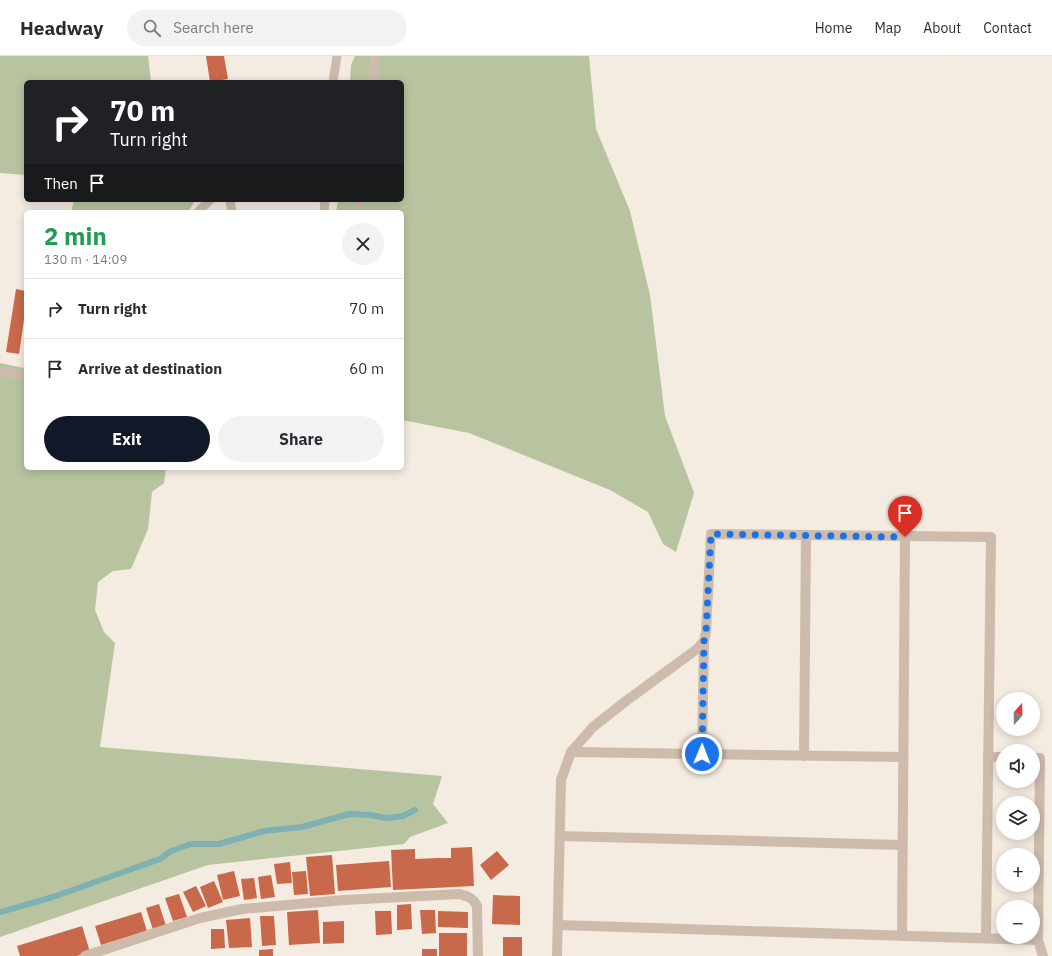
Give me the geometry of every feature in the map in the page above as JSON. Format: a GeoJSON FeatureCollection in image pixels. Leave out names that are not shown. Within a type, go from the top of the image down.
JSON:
{"type":"FeatureCollection","features":[{"type":"Feature","properties":{"kind":"street"},"geometry":{"type":"LineString","coordinates":[[373,80],[375,56]]}},
{"type":"Feature","properties":{"kind":"street"},"geometry":{"type":"LineString","coordinates":[[0,372],[24,375]]}},
{"type":"Feature","properties":{"kind":"street"},"geometry":{"type":"LineString","coordinates":[[702,754],[704,641],[706,632],[711,534],[991,537],[986,938]]}},
{"type":"Feature","properties":{"kind":"street"},"geometry":{"type":"LineString","coordinates":[[804,756],[806,536]]}},
{"type":"Feature","properties":{"kind":"street"},"geometry":{"type":"LineString","coordinates":[[902,936],[905,537]]}},
{"type":"Feature","properties":{"kind":"street"},"geometry":{"type":"LineString","coordinates":[[557,956],[561,780],[571,752],[593,727],[697,649],[704,641]]}},
{"type":"Feature","properties":{"kind":"street"},"geometry":{"type":"LineString","coordinates":[[571,752],[903,757]]}},
{"type":"Feature","properties":{"kind":"street"},"geometry":{"type":"LineString","coordinates":[[988,757],[996,757]]}},
{"type":"Feature","properties":{"kind":"street"},"geometry":{"type":"LineString","coordinates":[[1038,900],[1040,788]]}},
{"type":"Feature","properties":{"kind":"street"},"geometry":{"type":"LineString","coordinates":[[560,836],[902,845]]}},
{"type":"Feature","properties":{"kind":"street"},"geometry":{"type":"LineString","coordinates":[[85,956],[200,918],[242,909],[344,900],[459,894],[474,900],[477,906],[478,956]]}},
{"type":"Feature","properties":{"kind":"street"},"geometry":{"type":"LineString","coordinates":[[558,925],[996,938]]}},
{"type":"Feature","properties":{"kind":"street"},"geometry":{"type":"LineString","coordinates":[[1039,944],[1043,956]]}},
{"type":"Feature","properties":{"kind":"lane"},"geometry":{"type":"LineString","coordinates":[[333,80],[337,56]]}},
{"type":"Feature","properties":{"kind":"lane"},"geometry":{"type":"LineString","coordinates":[[200,210],[208,202]]}},
{"type":"Feature","properties":{"kind":"green space"},"geometry":{"type":"Polygon","coordinates":[[[0,56],[148,56],[151,80],[24,80],[24,175],[0,173],[0,56]]]}},
{"type":"Feature","properties":{"kind":"green space"},"geometry":{"type":"Polygon","coordinates":[[[355,56],[589,56],[596,129],[630,211],[650,295],[665,416],[694,493],[676,552],[663,544],[648,512],[610,490],[469,433],[404,420],[404,210],[336,210],[338,202],[404,202],[404,80],[350,80],[351,65],[355,56]]]}},
{"type":"Feature","properties":{"kind":"green space"},"geometry":{"type":"Polygon","coordinates":[[[74,202],[194,202],[189,210],[72,210],[74,202]]]}},
{"type":"Feature","properties":{"kind":"green space"},"geometry":{"type":"Polygon","coordinates":[[[0,363],[24,368],[24,470],[166,470],[164,483],[152,492],[148,529],[131,569],[113,571],[98,582],[95,610],[104,632],[115,643],[100,747],[442,776],[433,804],[448,823],[410,837],[404,844],[208,865],[0,937],[0,363]]]}},
{"type":"Feature","properties":{"kind":"building"},"geometry":{"type":"Polygon","coordinates":[[[206,56],[224,56],[228,79],[210,80],[206,56]]]}},
{"type":"Feature","properties":{"kind":"building"},"geometry":{"type":"Polygon","coordinates":[[[16,289],[24,291],[24,320],[19,354],[6,352],[16,289]]]}},
{"type":"Feature","properties":{"kind":"building"},"geometry":{"type":"Polygon","coordinates":[[[472,847],[474,886],[393,890],[391,850],[415,849],[415,859],[451,858],[451,848],[472,847]]]}},
{"type":"Feature","properties":{"kind":"building"},"geometry":{"type":"Polygon","coordinates":[[[497,851],[509,865],[491,880],[480,865],[497,851]]]}},
{"type":"Feature","properties":{"kind":"building"},"geometry":{"type":"Polygon","coordinates":[[[332,855],[335,894],[310,896],[306,857],[332,855]]]}},
{"type":"Feature","properties":{"kind":"building"},"geometry":{"type":"Polygon","coordinates":[[[389,861],[391,887],[338,891],[336,865],[389,861]]]}},
{"type":"Feature","properties":{"kind":"building"},"geometry":{"type":"Polygon","coordinates":[[[290,862],[292,883],[277,884],[274,864],[290,862]]]}},
{"type":"Feature","properties":{"kind":"building"},"geometry":{"type":"Polygon","coordinates":[[[234,871],[240,896],[223,900],[217,875],[234,871]]]}},
{"type":"Feature","properties":{"kind":"building"},"geometry":{"type":"Polygon","coordinates":[[[306,871],[308,894],[294,895],[292,872],[306,871]]]}},
{"type":"Feature","properties":{"kind":"building"},"geometry":{"type":"Polygon","coordinates":[[[271,875],[275,897],[261,899],[258,877],[271,875]]]}},
{"type":"Feature","properties":{"kind":"building"},"geometry":{"type":"Polygon","coordinates":[[[254,878],[257,898],[244,900],[241,879],[254,878]]]}},
{"type":"Feature","properties":{"kind":"building"},"geometry":{"type":"Polygon","coordinates":[[[214,881],[223,902],[208,908],[200,887],[214,881]]]}},
{"type":"Feature","properties":{"kind":"building"},"geometry":{"type":"Polygon","coordinates":[[[196,886],[206,906],[193,912],[183,892],[196,886]]]}},
{"type":"Feature","properties":{"kind":"building"},"geometry":{"type":"Polygon","coordinates":[[[179,894],[187,917],[173,921],[165,898],[179,894]]]}},
{"type":"Feature","properties":{"kind":"building"},"geometry":{"type":"Polygon","coordinates":[[[493,895],[520,896],[520,925],[492,924],[493,895]]]}},
{"type":"Feature","properties":{"kind":"building"},"geometry":{"type":"Polygon","coordinates":[[[159,904],[166,926],[153,930],[146,908],[159,904]]]}},
{"type":"Feature","properties":{"kind":"building"},"geometry":{"type":"Polygon","coordinates":[[[411,904],[412,929],[397,930],[397,905],[411,904]]]}},
{"type":"Feature","properties":{"kind":"building"},"geometry":{"type":"Polygon","coordinates":[[[318,910],[320,943],[289,945],[287,912],[318,910]]]}},
{"type":"Feature","properties":{"kind":"building"},"geometry":{"type":"Polygon","coordinates":[[[420,910],[435,910],[436,933],[422,934],[420,910]]]}},
{"type":"Feature","properties":{"kind":"building"},"geometry":{"type":"Polygon","coordinates":[[[375,911],[391,911],[392,934],[376,935],[375,911]]]}},
{"type":"Feature","properties":{"kind":"building"},"geometry":{"type":"Polygon","coordinates":[[[438,911],[468,912],[468,928],[438,927],[438,911]]]}},
{"type":"Feature","properties":{"kind":"building"},"geometry":{"type":"Polygon","coordinates":[[[141,912],[147,931],[101,945],[95,926],[141,912]]]}},
{"type":"Feature","properties":{"kind":"building"},"geometry":{"type":"Polygon","coordinates":[[[260,916],[274,916],[276,945],[262,946],[260,916]]]}},
{"type":"Feature","properties":{"kind":"building"},"geometry":{"type":"Polygon","coordinates":[[[250,918],[252,947],[229,948],[226,920],[250,918]]]}},
{"type":"Feature","properties":{"kind":"building"},"geometry":{"type":"Polygon","coordinates":[[[344,921],[344,943],[323,944],[323,922],[344,921]]]}},
{"type":"Feature","properties":{"kind":"building"},"geometry":{"type":"Polygon","coordinates":[[[82,926],[90,952],[77,956],[20,956],[17,946],[82,926]]]}},
{"type":"Feature","properties":{"kind":"building"},"geometry":{"type":"Polygon","coordinates":[[[211,929],[224,929],[225,948],[211,949],[211,929]]]}},
{"type":"Feature","properties":{"kind":"building"},"geometry":{"type":"Polygon","coordinates":[[[439,933],[467,933],[467,956],[439,956],[439,933]]]}},
{"type":"Feature","properties":{"kind":"building"},"geometry":{"type":"Polygon","coordinates":[[[503,937],[522,937],[522,956],[503,956],[503,937]]]}},
{"type":"Feature","properties":{"kind":"building"},"geometry":{"type":"Polygon","coordinates":[[[273,949],[273,956],[259,956],[259,950],[273,949]]]}},
{"type":"Feature","properties":{"kind":"building"},"geometry":{"type":"Polygon","coordinates":[[[422,949],[437,949],[437,956],[422,956],[422,949]]]}},
{"type":"Feature","properties":{"kind":"waterway"},"geometry":{"type":"LineString","coordinates":[[0,912],[53,897],[160,859],[171,851],[191,844],[219,844],[264,831],[302,827],[349,814],[370,815],[387,818],[403,816],[415,810]]}},
{"type":"Feature","properties":{"kind":"route"},"geometry":{"type":"LineString","coordinates":[[702,754],[704,641],[706,632],[711,534],[905,537]]}}]}
